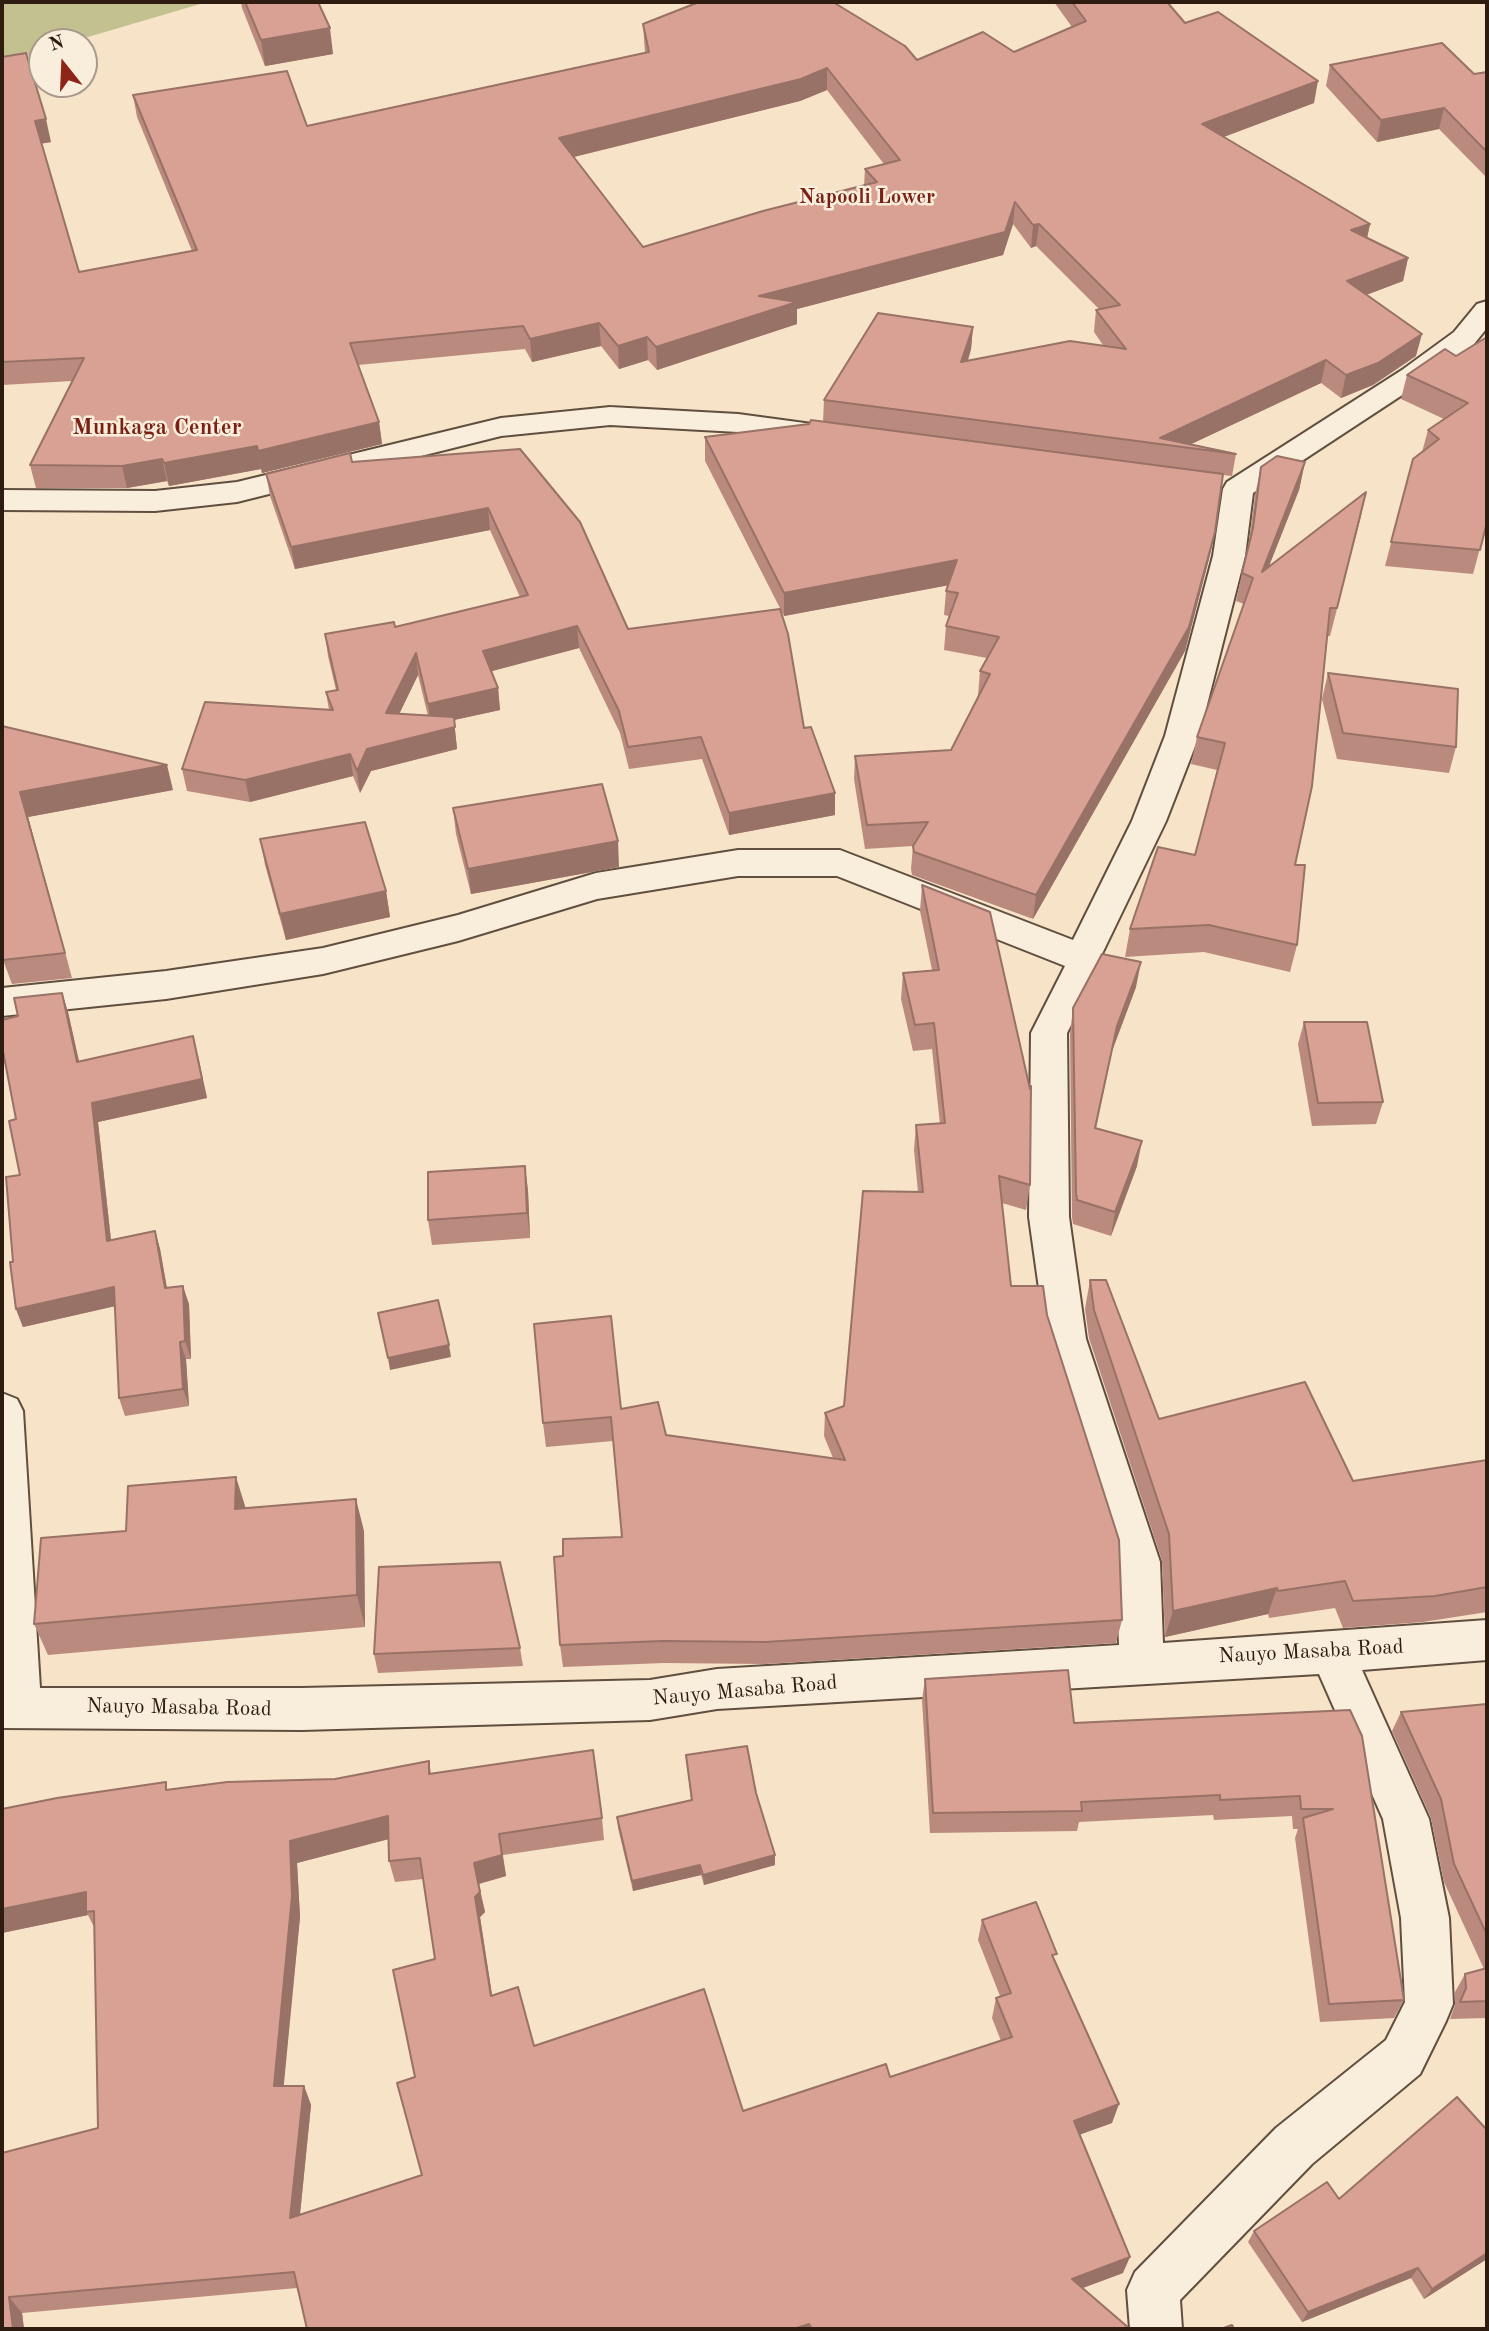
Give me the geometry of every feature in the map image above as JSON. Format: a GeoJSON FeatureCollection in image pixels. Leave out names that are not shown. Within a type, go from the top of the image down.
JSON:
{"type":"FeatureCollection","features":[{"type":"Feature","properties":{"kind":"street"},"geometry":{"type":"LineString","coordinates":[[1082,958],[1149,821],[1182,736],[1226,568],[1225,487],[1412,376],[1464,338],[1487,310]]}},
{"type":"Feature","properties":{"kind":"street"},"geometry":{"type":"LineString","coordinates":[[2,500],[155,501],[237,492],[501,427],[610,416],[738,423],[860,439]]}},
{"type":"Feature","properties":{"kind":"street"},"geometry":{"type":"LineString","coordinates":[[2,1002],[166,985],[323,961],[458,928],[596,886],[738,863],[840,863],[1082,958],[1085,963],[1048,1033],[1049,1217],[1066,1339],[1138,1563],[1142,1662]]}},
{"type":"Feature","properties":{"kind":"street"},"geometry":{"type":"LineString","coordinates":[[2,1411],[10,1707]]}},
{"type":"Feature","properties":{"kind":"street","name":"Nauyo Masaba Road"},"geometry":{"type":"LineString","coordinates":[[10,1707],[302,1709],[650,1700],[717,1689],[1142,1662],[1332,1653],[1487,1640]]}},
{"type":"Feature","properties":{"kind":"street"},"geometry":{"type":"LineString","coordinates":[[1156,2329],[1153,2290],[1294,2146],[1403,2057],[1429,2004],[1425,1918],[1406,1819],[1332,1653]]}},
{"type":"Feature","properties":{"kind":"shaded area"},"geometry":{"type":"Polygon","coordinates":[[[2,2],[207,2],[98,34],[98,28],[28,28],[28,55],[2,63],[2,2]]]}},
{"type":"Feature","properties":{"kind":"building"},"geometry":{"type":"Polygon","coordinates":[[[245,2],[318,2],[330,28],[261,40],[245,2]]]}},
{"type":"Feature","properties":{"kind":"building"},"geometry":{"type":"Polygon","coordinates":[[[699,2],[833,2],[905,46],[917,60],[983,32],[1014,52],[1086,21],[1072,2],[1167,2],[1185,23],[1218,12],[1318,81],[1202,124],[1370,224],[1351,230],[1408,258],[1347,281],[1422,334],[1378,363],[1346,375],[1326,360],[1160,438],[1236,454],[824,400],[878,313],[973,327],[961,362],[1070,341],[1126,349],[1096,310],[1120,305],[1039,224],[1033,225],[1015,202],[1005,232],[759,296],[797,302],[656,347],[647,337],[618,346],[599,323],[530,339],[523,326],[350,343],[379,422],[258,451],[257,446],[164,463],[162,459],[122,466],[30,465],[84,358],[2,362],[2,57],[26,53],[28,98],[40,98],[46,119],[35,121],[79,272],[197,250],[133,95],[287,71],[307,126],[649,52],[643,24],[699,2]],[[827,68],[801,79],[559,138],[643,247],[763,211],[877,182],[865,169],[900,160],[827,68]]]}},
{"type":"Feature","properties":{"kind":"building"},"geometry":{"type":"Polygon","coordinates":[[[1442,43],[1474,74],[1487,72],[1487,152],[1444,108],[1381,120],[1330,65],[1442,43]]]}},
{"type":"Feature","properties":{"kind":"building"},"geometry":{"type":"Polygon","coordinates":[[[1487,337],[1487,522],[1480,550],[1391,542],[1413,459],[1439,439],[1428,430],[1468,403],[1407,375],[1445,349],[1456,356],[1487,337]]]}},
{"type":"Feature","properties":{"kind":"building"},"geometry":{"type":"Polygon","coordinates":[[[811,420],[1223,474],[1215,532],[1189,627],[1036,895],[914,852],[913,846],[928,822],[867,825],[855,756],[951,750],[990,674],[980,671],[999,637],[946,626],[958,593],[946,591],[957,560],[784,593],[705,437],[809,424],[811,420]]]}},
{"type":"Feature","properties":{"kind":"building"},"geometry":{"type":"Polygon","coordinates":[[[520,449],[580,522],[628,629],[780,609],[788,634],[804,728],[811,727],[835,793],[729,813],[701,737],[628,747],[619,711],[577,626],[483,651],[498,688],[428,704],[416,653],[386,713],[454,717],[455,727],[367,749],[357,771],[350,754],[245,780],[182,769],[205,702],[333,710],[326,692],[338,690],[325,634],[394,622],[395,627],[528,595],[488,508],[291,547],[266,474],[350,453],[352,462],[520,449]]]}},
{"type":"Feature","properties":{"kind":"building"},"geometry":{"type":"Polygon","coordinates":[[[1277,456],[1305,462],[1262,572],[1366,492],[1337,608],[1330,608],[1312,786],[1295,865],[1305,865],[1297,945],[1209,925],[1130,929],[1158,847],[1195,855],[1225,743],[1197,737],[1253,578],[1242,573],[1253,528],[1261,467],[1277,456]]]}},
{"type":"Feature","properties":{"kind":"building"},"geometry":{"type":"Polygon","coordinates":[[[1328,673],[1458,689],[1456,747],[1343,733],[1328,673]]]}},
{"type":"Feature","properties":{"kind":"building"},"geometry":{"type":"Polygon","coordinates":[[[2,726],[167,765],[20,792],[65,953],[3,960],[2,726]]]}},
{"type":"Feature","properties":{"kind":"building"},"geometry":{"type":"Polygon","coordinates":[[[602,784],[618,841],[468,869],[453,808],[602,784]]]}},
{"type":"Feature","properties":{"kind":"building"},"geometry":{"type":"Polygon","coordinates":[[[365,822],[386,891],[280,914],[260,839],[365,822]]]}},
{"type":"Feature","properties":{"kind":"building"},"geometry":{"type":"Polygon","coordinates":[[[922,885],[990,912],[1030,1089],[1031,1086],[1030,1185],[999,1176],[1011,1286],[1043,1286],[1047,1315],[1119,1540],[1122,1620],[765,1642],[663,1641],[560,1645],[554,1557],[563,1556],[563,1539],[622,1537],[611,1417],[543,1423],[534,1324],[611,1316],[621,1409],[658,1402],[666,1435],[845,1460],[825,1413],[844,1406],[863,1191],[923,1192],[916,1125],[945,1123],[934,1023],[915,1025],[903,973],[939,970],[922,885]]]}},
{"type":"Feature","properties":{"kind":"building"},"geometry":{"type":"Polygon","coordinates":[[[1102,954],[1141,962],[1117,1026],[1095,1128],[1142,1141],[1115,1212],[1077,1200],[1076,1192],[1073,1008],[1102,954]]]}},
{"type":"Feature","properties":{"kind":"building"},"geometry":{"type":"Polygon","coordinates":[[[62,993],[77,1062],[193,1036],[202,1079],[92,1103],[107,1241],[155,1231],[165,1288],[183,1286],[185,1341],[180,1342],[183,1389],[119,1398],[114,1287],[16,1309],[10,1262],[13,1262],[6,1177],[20,1175],[9,1121],[16,1119],[2,1046],[2,1020],[18,1016],[14,998],[62,993]]]}},
{"type":"Feature","properties":{"kind":"building"},"geometry":{"type":"Polygon","coordinates":[[[1304,1022],[1367,1022],[1383,1102],[1318,1103],[1304,1022]]]}},
{"type":"Feature","properties":{"kind":"building"},"geometry":{"type":"Polygon","coordinates":[[[525,1166],[527,1213],[428,1220],[428,1172],[525,1166]]]}},
{"type":"Feature","properties":{"kind":"building"},"geometry":{"type":"Polygon","coordinates":[[[1090,1280],[1106,1280],[1159,1419],[1305,1382],[1353,1481],[1487,1460],[1487,1587],[1435,1596],[1353,1601],[1345,1581],[1278,1591],[1277,1588],[1173,1611],[1169,1534],[1094,1310],[1090,1280]]]}},
{"type":"Feature","properties":{"kind":"building"},"geometry":{"type":"Polygon","coordinates":[[[438,1300],[449,1345],[388,1358],[378,1313],[438,1300]]]}},
{"type":"Feature","properties":{"kind":"building"},"geometry":{"type":"Polygon","coordinates":[[[236,1477],[235,1509],[356,1499],[357,1595],[34,1624],[41,1538],[126,1531],[128,1486],[236,1477]]]}},
{"type":"Feature","properties":{"kind":"building"},"geometry":{"type":"Polygon","coordinates":[[[500,1562],[520,1648],[374,1654],[379,1567],[500,1562]]]}},
{"type":"Feature","properties":{"kind":"building"},"geometry":{"type":"Polygon","coordinates":[[[1068,1670],[1074,1723],[1350,1710],[1362,1736],[1404,2000],[1329,2004],[1303,1818],[1333,1809],[1301,1809],[1300,1796],[1220,1800],[1220,1795],[1081,1802],[1082,1811],[933,1813],[925,1679],[1068,1670]]]}},
{"type":"Feature","properties":{"kind":"building"},"geometry":{"type":"Polygon","coordinates":[[[1487,1704],[1487,1935],[1454,1864],[1441,1799],[1401,1712],[1487,1704]]]}},
{"type":"Feature","properties":{"kind":"building"},"geometry":{"type":"Polygon","coordinates":[[[747,1746],[756,1793],[775,1855],[703,1875],[700,1865],[632,1881],[617,1817],[692,1800],[686,1755],[747,1746]]]}},
{"type":"Feature","properties":{"kind":"building"},"geometry":{"type":"Polygon","coordinates":[[[593,1750],[602,1818],[499,1834],[502,1855],[474,1863],[480,1892],[475,1897],[491,1996],[518,1987],[534,2046],[704,1989],[743,2111],[886,2064],[890,2077],[1012,2037],[996,1998],[1011,1993],[982,1920],[1036,1902],[1057,1954],[1052,1955],[1119,2104],[1074,2121],[1130,2257],[1072,2279],[1130,2329],[812,2329],[809,2324],[794,2329],[307,2329],[294,2272],[9,2297],[13,2329],[2,2329],[2,2153],[98,2128],[94,1911],[86,1912],[86,1892],[2,1909],[2,1809],[166,1782],[166,1790],[227,1782],[335,1779],[429,1761],[429,1774],[593,1750]],[[388,1816],[290,1841],[292,1896],[274,2086],[304,2086],[290,2218],[422,2175],[397,2083],[415,2077],[393,1970],[435,1959],[420,1858],[389,1861],[388,1816]]]}},
{"type":"Feature","properties":{"kind":"building"},"geometry":{"type":"Polygon","coordinates":[[[1487,1968],[1487,2001],[1460,2002],[1466,1988],[1465,1974],[1487,1968]]]}},
{"type":"Feature","properties":{"kind":"building"},"geometry":{"type":"Polygon","coordinates":[[[1457,2097],[1487,2130],[1487,2253],[1432,2289],[1418,2268],[1308,2312],[1254,2231],[1327,2182],[1339,2199],[1457,2097]]]}},
{"type":"Feature","properties":{"kind":"district","name":"Napooli Lower"},"geometry":{"type":"Point","coordinates":[867,197]}},
{"type":"Feature","properties":{"kind":"district","name":"Munkaga Center"},"geometry":{"type":"Point","coordinates":[157,428]}}]}
